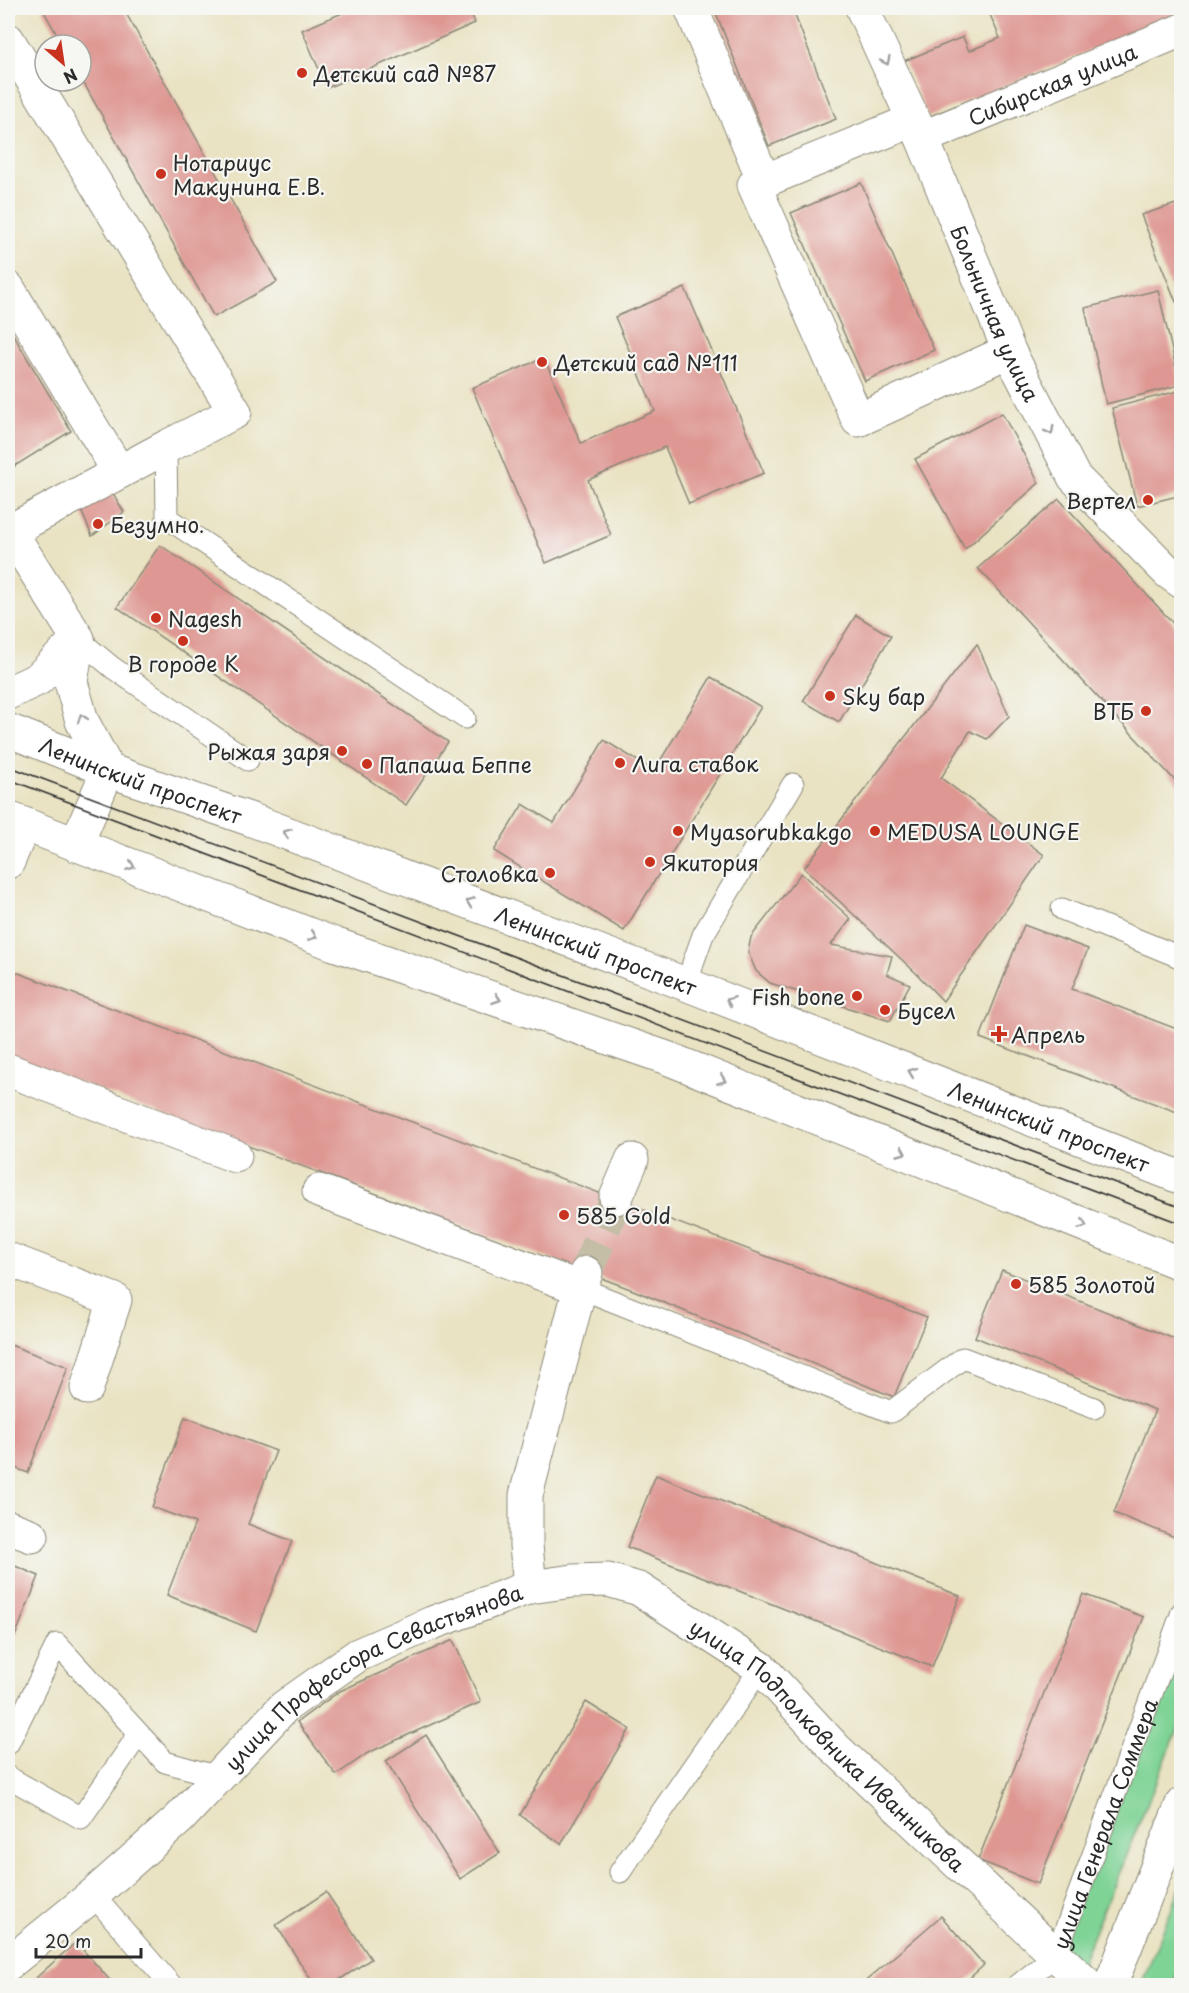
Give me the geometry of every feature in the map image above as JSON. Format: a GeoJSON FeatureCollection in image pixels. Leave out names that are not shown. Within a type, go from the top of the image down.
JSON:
{"type":"FeatureCollection","features":[{"type":"Feature","properties":{"kind":"street"},"geometry":{"type":"LineString","coordinates":[[691,8],[764,181],[754,185],[858,420],[1008,351]]}},
{"type":"Feature","properties":{"kind":"street","name":"Больничная улица"},"geometry":{"type":"LineString","coordinates":[[862,8],[918,129],[1008,351],[1074,477],[1168,572],[1182,582]]}},
{"type":"Feature","properties":{"kind":"street","name":"Сибирская улица"},"geometry":{"type":"LineString","coordinates":[[764,181],[918,129],[1182,30]]}},
{"type":"Feature","properties":{"kind":"street"},"geometry":{"type":"LineString","coordinates":[[8,40],[235,412],[9,529],[78,639],[71,682],[82,721],[108,770],[76,845]]}},
{"type":"Feature","properties":{"kind":"street"},"geometry":{"type":"LineString","coordinates":[[8,288],[119,472]]}},
{"type":"Feature","properties":{"kind":"street"},"geometry":{"type":"LineString","coordinates":[[8,693],[38,679],[78,639]]}},
{"type":"Feature","properties":{"kind":"street","name":"Ленинский проспект"},"geometry":{"type":"LineString","coordinates":[[8,730],[108,770],[252,820],[688,985],[1182,1178]]}},
{"type":"Feature","properties":{"kind":"street"},"geometry":{"type":"LineString","coordinates":[[8,862],[16,821],[334,944],[667,1058],[1182,1264]]}},
{"type":"Feature","properties":{"kind":"street"},"geometry":{"type":"LineString","coordinates":[[8,1071],[235,1156]]}},
{"type":"Feature","properties":{"kind":"street"},"geometry":{"type":"LineString","coordinates":[[616,1198],[632,1160]]}},
{"type":"Feature","properties":{"kind":"street"},"geometry":{"type":"LineString","coordinates":[[319,1191],[583,1281]]}},
{"type":"Feature","properties":{"kind":"street"},"geometry":{"type":"LineString","coordinates":[[8,1259],[115,1300],[87,1388]]}},
{"type":"Feature","properties":{"kind":"street","name":"улица Профессора Севастьянова"},"geometry":{"type":"LineString","coordinates":[[8,1964],[93,1895],[179,1819],[284,1707],[357,1655],[432,1623],[530,1587],[526,1545],[526,1495],[583,1281]]}},
{"type":"Feature","properties":{"kind":"street","name":"улица Подполковника Иванникова"},"geometry":{"type":"LineString","coordinates":[[530,1587],[573,1581],[608,1580],[639,1589],[761,1668],[834,1747],[1089,1986]]}},
{"type":"Feature","properties":{"kind":"street"},"geometry":{"type":"LineString","coordinates":[[1110,1986],[1182,1804]]}},
{"type":"Feature","properties":{"kind":"lane"},"geometry":{"type":"LineString","coordinates":[[166,447],[167,518],[465,718]]}},
{"type":"Feature","properties":{"kind":"lane"},"geometry":{"type":"LineString","coordinates":[[78,639],[113,668],[248,760]]}},
{"type":"Feature","properties":{"kind":"lane"},"geometry":{"type":"LineString","coordinates":[[688,985],[693,963],[704,935],[793,784]]}},
{"type":"Feature","properties":{"kind":"lane"},"geometry":{"type":"LineString","coordinates":[[1062,909],[1182,958]]}},
{"type":"Feature","properties":{"kind":"lane"},"geometry":{"type":"LineString","coordinates":[[583,1281],[891,1412],[963,1358],[1094,1408]]}},
{"type":"Feature","properties":{"kind":"lane","name":"улица Генерала Соммера"},"geometry":{"type":"LineString","coordinates":[[1017,1986],[1056,1955],[1182,1612]]}},
{"type":"Feature","properties":{"kind":"lane"},"geometry":{"type":"LineString","coordinates":[[8,1744],[57,1644],[165,1762],[219,1777]]}},
{"type":"Feature","properties":{"kind":"lane"},"geometry":{"type":"LineString","coordinates":[[620,1872],[761,1668]]}},
{"type":"Feature","properties":{"kind":"lane"},"geometry":{"type":"LineString","coordinates":[[8,1777],[81,1818],[139,1734]]}},
{"type":"Feature","properties":{"kind":"lane"},"geometry":{"type":"LineString","coordinates":[[93,1895],[172,1986]]}},
{"type":"Feature","properties":{"kind":"green space"},"geometry":{"type":"Polygon","coordinates":[[[1181,1638],[1181,1722],[1080,1966],[1058,1940],[1181,1638]]]}},
{"type":"Feature","properties":{"kind":"green space"},"geometry":{"type":"Polygon","coordinates":[[[1181,1886],[1181,1963],[1173,1985],[1141,1985],[1181,1886]]]}},
{"type":"Feature","properties":{"kind":"building"},"geometry":{"type":"Polygon","coordinates":[[[42,8],[123,8],[277,282],[214,317],[89,93],[93,93],[93,33],[56,33],[42,8]]]}},
{"type":"Feature","properties":{"kind":"building"},"geometry":{"type":"Polygon","coordinates":[[[354,8],[469,8],[475,23],[327,88],[302,30],[354,8]]]}},
{"type":"Feature","properties":{"kind":"building"},"geometry":{"type":"Polygon","coordinates":[[[714,8],[792,8],[836,119],[769,146],[714,8]]]}},
{"type":"Feature","properties":{"kind":"building"},"geometry":{"type":"Polygon","coordinates":[[[994,8],[1182,8],[1182,13],[928,117],[904,61],[963,37],[969,51],[1000,38],[988,10],[994,8]]]}},
{"type":"Feature","properties":{"kind":"building"},"geometry":{"type":"Polygon","coordinates":[[[861,183],[934,350],[865,381],[791,213],[861,183]]]}},
{"type":"Feature","properties":{"kind":"building"},"geometry":{"type":"Polygon","coordinates":[[[1182,202],[1182,300],[1176,302],[1141,215],[1182,202]]]}},
{"type":"Feature","properties":{"kind":"building"},"geometry":{"type":"Polygon","coordinates":[[[685,288],[764,473],[689,504],[665,447],[588,480],[611,535],[546,563],[472,388],[544,358],[581,443],[655,411],[615,317],[685,288]]]}},
{"type":"Feature","properties":{"kind":"building"},"geometry":{"type":"Polygon","coordinates":[[[1158,290],[1180,385],[1106,404],[1085,308],[1158,290]]]}},
{"type":"Feature","properties":{"kind":"building"},"geometry":{"type":"Polygon","coordinates":[[[8,326],[71,431],[10,469],[8,465],[8,326]]]}},
{"type":"Feature","properties":{"kind":"building"},"geometry":{"type":"Polygon","coordinates":[[[1182,390],[1182,495],[1137,506],[1112,408],[1182,390]]]}},
{"type":"Feature","properties":{"kind":"building"},"geometry":{"type":"Polygon","coordinates":[[[1002,413],[1039,483],[965,549],[915,459],[1002,413]]]}},
{"type":"Feature","properties":{"kind":"building","name":"Безумно."},"geometry":{"type":"Polygon","coordinates":[[[111,490],[124,512],[92,536],[80,508],[111,490]]]}},
{"type":"Feature","properties":{"kind":"building","name":"ВТБ"},"geometry":{"type":"Polygon","coordinates":[[[1059,499],[1182,633],[1182,788],[978,568],[1059,499]]]}},
{"type":"Feature","properties":{"kind":"building"},"geometry":{"type":"Polygon","coordinates":[[[160,545],[448,742],[406,805],[117,607],[160,545]]]}},
{"type":"Feature","properties":{"kind":"building"},"geometry":{"type":"Polygon","coordinates":[[[856,615],[891,636],[839,722],[803,701],[856,615]]]}},
{"type":"Feature","properties":{"kind":"building"},"geometry":{"type":"Polygon","coordinates":[[[977,644],[1009,716],[987,739],[970,731],[941,778],[1044,855],[943,1001],[804,868],[977,644]]]}},
{"type":"Feature","properties":{"kind":"building"},"geometry":{"type":"Polygon","coordinates":[[[711,677],[761,707],[624,931],[494,851],[523,804],[554,823],[604,740],[654,771],[711,677]]]}},
{"type":"Feature","properties":{"kind":"building"},"geometry":{"type":"Polygon","coordinates":[[[801,873],[851,919],[831,945],[892,956],[887,974],[910,984],[890,1021],[770,983],[756,971],[748,952],[751,937],[801,873]]]}},
{"type":"Feature","properties":{"kind":"building"},"geometry":{"type":"Polygon","coordinates":[[[1024,925],[1088,949],[1072,989],[1182,1031],[1182,1114],[980,1038],[1024,925]]]}},
{"type":"Feature","properties":{"kind":"building"},"geometry":{"type":"Polygon","coordinates":[[[8,969],[927,1317],[894,1397],[633,1290],[8,1056],[8,969]]]}},
{"type":"Feature","properties":{"kind":"building"},"geometry":{"type":"Polygon","coordinates":[[[1002,1270],[1182,1342],[1182,1540],[1114,1513],[1155,1410],[975,1337],[1002,1270]]]}},
{"type":"Feature","properties":{"kind":"building"},"geometry":{"type":"Polygon","coordinates":[[[8,1344],[68,1367],[28,1473],[8,1465],[8,1344]]]}},
{"type":"Feature","properties":{"kind":"building"},"geometry":{"type":"Polygon","coordinates":[[[185,1417],[276,1451],[248,1524],[292,1541],[256,1631],[167,1595],[195,1523],[152,1507],[185,1417]]]}},
{"type":"Feature","properties":{"kind":"building"},"geometry":{"type":"Polygon","coordinates":[[[656,1475],[960,1596],[932,1667],[627,1547],[656,1475]]]}},
{"type":"Feature","properties":{"kind":"building"},"geometry":{"type":"Polygon","coordinates":[[[8,1563],[39,1576],[8,1654],[8,1563]]]}},
{"type":"Feature","properties":{"kind":"building"},"geometry":{"type":"Polygon","coordinates":[[[1083,1594],[1144,1617],[1038,1884],[978,1860],[1083,1594]]]}},
{"type":"Feature","properties":{"kind":"building"},"geometry":{"type":"Polygon","coordinates":[[[453,1640],[481,1702],[368,1753],[336,1775],[297,1722],[340,1691],[453,1640]]]}},
{"type":"Feature","properties":{"kind":"building"},"geometry":{"type":"Polygon","coordinates":[[[586,1702],[630,1729],[561,1844],[520,1815],[586,1702]]]}},
{"type":"Feature","properties":{"kind":"building"},"geometry":{"type":"Polygon","coordinates":[[[426,1735],[500,1853],[460,1879],[386,1761],[426,1735]]]}},
{"type":"Feature","properties":{"kind":"building"},"geometry":{"type":"Polygon","coordinates":[[[326,1892],[371,1959],[330,1986],[315,1986],[276,1925],[326,1892]]]}},
{"type":"Feature","properties":{"kind":"building"},"geometry":{"type":"Polygon","coordinates":[[[941,1916],[984,1965],[961,1986],[860,1986],[941,1916]]]}},
{"type":"Feature","properties":{"kind":"building"},"geometry":{"type":"Polygon","coordinates":[[[76,1942],[115,1986],[27,1986],[76,1942]]]}},
{"type":"Feature","properties":{"kind":"tunnel"},"geometry":{"type":"LineString","coordinates":[[586,1273],[616,1198]]}},
{"type":"Feature","properties":{"kind":"tram line"},"geometry":{"type":"LineString","coordinates":[[8,766],[1182,1208]]}},
{"type":"Feature","properties":{"kind":"tram line"},"geometry":{"type":"LineString","coordinates":[[8,779],[1182,1224]]}},
{"type":"Feature","properties":{"kind":"place","name":"Детский сад №87"},"geometry":{"type":"Point","coordinates":[302,73]}},
{"type":"Feature","properties":{"kind":"place","name":"Нотариус Макунина Е.В."},"geometry":{"type":"Point","coordinates":[161,174]}},
{"type":"Feature","properties":{"kind":"place","name":"Детский сад №111"},"geometry":{"type":"Point","coordinates":[542,362]}},
{"type":"Feature","properties":{"kind":"place","name":"Вертел"},"geometry":{"type":"Point","coordinates":[1148,500]}},
{"type":"Feature","properties":{"kind":"place","name":"Безумно."},"geometry":{"type":"Point","coordinates":[98,524]}},
{"type":"Feature","properties":{"kind":"place","name":"Nagesh"},"geometry":{"type":"Point","coordinates":[156,618]}},
{"type":"Feature","properties":{"kind":"place","name":"В городе К"},"geometry":{"type":"Point","coordinates":[183,641]}},
{"type":"Feature","properties":{"kind":"place","name":"Sky бар"},"geometry":{"type":"Point","coordinates":[830,696]}},
{"type":"Feature","properties":{"kind":"place","name":"ВТБ"},"geometry":{"type":"Point","coordinates":[1146,711]}},
{"type":"Feature","properties":{"kind":"place","name":"Рыжая заря"},"geometry":{"type":"Point","coordinates":[342,751]}},
{"type":"Feature","properties":{"kind":"place","name":"Лига ставок"},"geometry":{"type":"Point","coordinates":[620,763]}},
{"type":"Feature","properties":{"kind":"place","name":"Папаша Беппе"},"geometry":{"type":"Point","coordinates":[367,764]}},
{"type":"Feature","properties":{"kind":"place","name":"Myasorubkakgo"},"geometry":{"type":"Point","coordinates":[678,831]}},
{"type":"Feature","properties":{"kind":"place","name":"MEDUSA LOUNGE"},"geometry":{"type":"Point","coordinates":[875,831]}},
{"type":"Feature","properties":{"kind":"place","name":"Якитория"},"geometry":{"type":"Point","coordinates":[650,862]}},
{"type":"Feature","properties":{"kind":"place","name":"Столовка"},"geometry":{"type":"Point","coordinates":[550,873]}},
{"type":"Feature","properties":{"kind":"place","name":"Fish bone"},"geometry":{"type":"Point","coordinates":[857,996]}},
{"type":"Feature","properties":{"kind":"place","name":"Бусел"},"geometry":{"type":"Point","coordinates":[885,1010]}},
{"type":"Feature","properties":{"kind":"place","name":"Апрель"},"geometry":{"type":"Point","coordinates":[999,1034]}},
{"type":"Feature","properties":{"kind":"place","name":"585 Gold"},"geometry":{"type":"Point","coordinates":[564,1215]}},
{"type":"Feature","properties":{"kind":"place","name":"585 Золотой"},"geometry":{"type":"Point","coordinates":[1016,1284]}}]}
